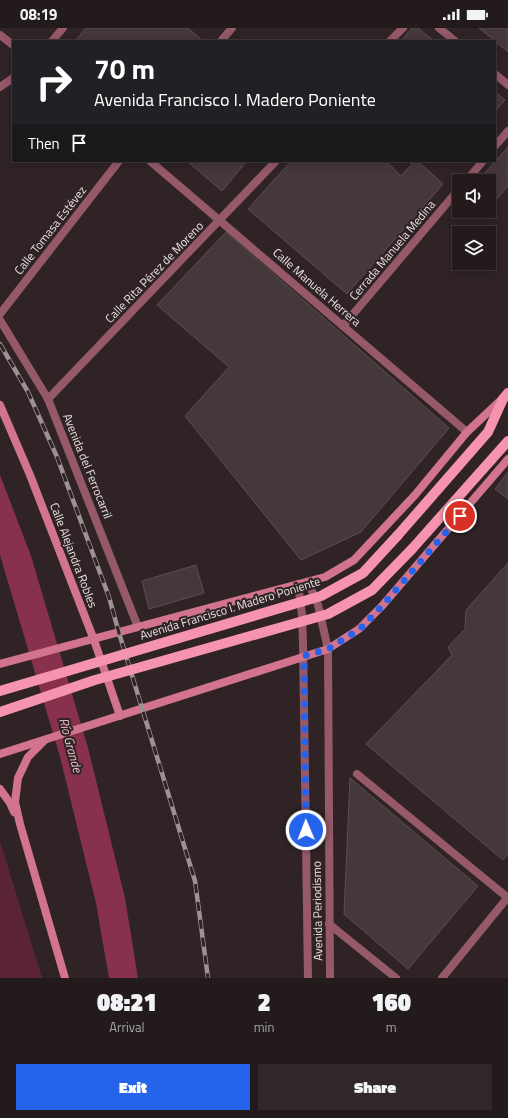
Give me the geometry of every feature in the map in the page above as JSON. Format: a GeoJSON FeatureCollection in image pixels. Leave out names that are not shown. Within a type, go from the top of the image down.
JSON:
{"type":"FeatureCollection","features":[{"type":"Feature","properties":{"kind":"main road","name":"Avenida Francisco I. Madero Poniente"},"geometry":{"type":"LineString","coordinates":[[0,664],[325,577],[354,560],[415,495],[467,432],[505,396]]}},
{"type":"Feature","properties":{"kind":"main road","name":"Avenida Francisco I. Madero Poniente"},"geometry":{"type":"LineString","coordinates":[[0,691],[321,596],[363,573],[398,536],[488,432],[505,396]]}},
{"type":"Feature","properties":{"kind":"main road","name":"Calle Alejandra Robles"},"geometry":{"type":"LineString","coordinates":[[0,405],[30,475],[94,640],[120,716]]}},
{"type":"Feature","properties":{"kind":"main road"},"geometry":{"type":"LineString","coordinates":[[0,712],[95,680],[328,614],[372,590],[412,549],[508,441]]}},
{"type":"Feature","properties":{"kind":"main road"},"geometry":{"type":"LineString","coordinates":[[0,754],[328,649],[360,629],[382,606],[508,459]]}},
{"type":"Feature","properties":{"kind":"main road"},"geometry":{"type":"LineString","coordinates":[[44,741],[28,757],[18,778],[15,802],[20,824],[65,978]]}},
{"type":"Feature","properties":{"kind":"main road"},"geometry":{"type":"LineString","coordinates":[[0,789],[10,803],[20,824]]}},
{"type":"Feature","properties":{"kind":"street"},"geometry":{"type":"LineString","coordinates":[[53,40],[62,28]]}},
{"type":"Feature","properties":{"kind":"street"},"geometry":{"type":"LineString","coordinates":[[222,40],[232,28]]}},
{"type":"Feature","properties":{"kind":"street"},"geometry":{"type":"LineString","coordinates":[[391,40],[403,28]]}},
{"type":"Feature","properties":{"kind":"street"},"geometry":{"type":"LineString","coordinates":[[439,28],[454,40]]}},
{"type":"Feature","properties":{"kind":"street"},"geometry":{"type":"LineString","coordinates":[[0,35],[12,44]]}},
{"type":"Feature","properties":{"kind":"street"},"geometry":{"type":"LineString","coordinates":[[496,75],[508,85]]}},
{"type":"Feature","properties":{"kind":"street"},"geometry":{"type":"LineString","coordinates":[[0,87],[12,79]]}},
{"type":"Feature","properties":{"kind":"street"},"geometry":{"type":"LineString","coordinates":[[496,145],[508,131]]}},
{"type":"Feature","properties":{"kind":"street","name":"Calle Tomasa Estévez"},"geometry":{"type":"LineString","coordinates":[[0,314],[118,162]]}},
{"type":"Feature","properties":{"kind":"street","name":"Calle Manuela Herrera"},"geometry":{"type":"LineString","coordinates":[[151,162],[467,432]]}},
{"type":"Feature","properties":{"kind":"street","name":"Calle Rita Pérez de Moreno"},"geometry":{"type":"LineString","coordinates":[[48,399],[275,162]]}},
{"type":"Feature","properties":{"kind":"street"},"geometry":{"type":"LineString","coordinates":[[472,174],[482,162]]}},
{"type":"Feature","properties":{"kind":"street","name":"Cerrada Manuela Medina"},"geometry":{"type":"LineString","coordinates":[[343,326],[452,197]]}},
{"type":"Feature","properties":{"kind":"street","name":"Avenida del Ferrocarril"},"geometry":{"type":"LineString","coordinates":[[0,320],[48,399],[138,627]]}},
{"type":"Feature","properties":{"kind":"street","name":"Avenida Periodismo"},"geometry":{"type":"LineString","coordinates":[[308,582],[318,604],[328,649],[330,978]]}},
{"type":"Feature","properties":{"kind":"street","name":"Avenida Periodismo"},"geometry":{"type":"LineString","coordinates":[[298,584],[302,615],[304,656],[308,978]]}},
{"type":"Feature","properties":{"kind":"street"},"geometry":{"type":"LineString","coordinates":[[357,774],[508,898],[442,978]]}},
{"type":"Feature","properties":{"kind":"street"},"geometry":{"type":"LineString","coordinates":[[329,924],[396,978]]}},
{"type":"Feature","properties":{"kind":"shaded area"},"geometry":{"type":"Polygon","coordinates":[[[0,841],[42,978],[0,978],[0,841]]]}},
{"type":"Feature","properties":{"kind":"water","name":"Río Grande"},"geometry":{"type":"Polygon","coordinates":[[[0,475],[31,556],[88,748],[125,898],[138,978],[109,978],[96,903],[60,757],[0,555],[0,475]]]}},
{"type":"Feature","properties":{"kind":"building"},"geometry":{"type":"Polygon","coordinates":[[[86,28],[188,28],[202,40],[76,40],[86,28]]]}},
{"type":"Feature","properties":{"kind":"building"},"geometry":{"type":"Polygon","coordinates":[[[412,28],[418,28],[433,40],[402,40],[412,28]]]}},
{"type":"Feature","properties":{"kind":"building"},"geometry":{"type":"Polygon","coordinates":[[[479,28],[508,28],[508,52],[496,42],[496,40],[494,40],[479,28]]]}},
{"type":"Feature","properties":{"kind":"building"},"geometry":{"type":"Polygon","coordinates":[[[496,93],[505,100],[496,110],[496,93]]]}},
{"type":"Feature","properties":{"kind":"building"},"geometry":{"type":"Polygon","coordinates":[[[508,147],[508,186],[496,200],[496,174],[484,174],[508,147]]]}},
{"type":"Feature","properties":{"kind":"building"},"geometry":{"type":"Polygon","coordinates":[[[188,162],[246,162],[222,191],[188,162]]]}},
{"type":"Feature","properties":{"kind":"building"},"geometry":{"type":"Polygon","coordinates":[[[290,162],[387,162],[401,176],[412,164],[410,162],[420,162],[443,184],[347,294],[248,209],[290,162]]]}},
{"type":"Feature","properties":{"kind":"building"},"geometry":{"type":"Polygon","coordinates":[[[226,232],[449,428],[361,532],[301,560],[185,416],[229,367],[157,305],[226,232]]]}},
{"type":"Feature","properties":{"kind":"building"},"geometry":{"type":"Polygon","coordinates":[[[508,472],[508,499],[495,489],[508,472]]]}},
{"type":"Feature","properties":{"kind":"building"},"geometry":{"type":"Polygon","coordinates":[[[508,563],[508,854],[503,860],[366,744],[452,655],[448,647],[465,629],[466,610],[508,563]]]}},
{"type":"Feature","properties":{"kind":"building"},"geometry":{"type":"Polygon","coordinates":[[[196,565],[204,593],[149,609],[142,581],[196,565]]]}},
{"type":"Feature","properties":{"kind":"building"},"geometry":{"type":"Polygon","coordinates":[[[350,778],[478,886],[408,969],[344,914],[350,778]]]}},
{"type":"Feature","properties":{"kind":"railway"},"geometry":{"type":"LineString","coordinates":[[0,344],[28,392],[57,457],[109,597],[195,881],[208,978]]}},
{"type":"Feature","properties":{"kind":"route"},"geometry":{"type":"LineString","coordinates":[[306,830],[304,656],[328,649],[360,629],[382,606],[460,516]]}}]}
